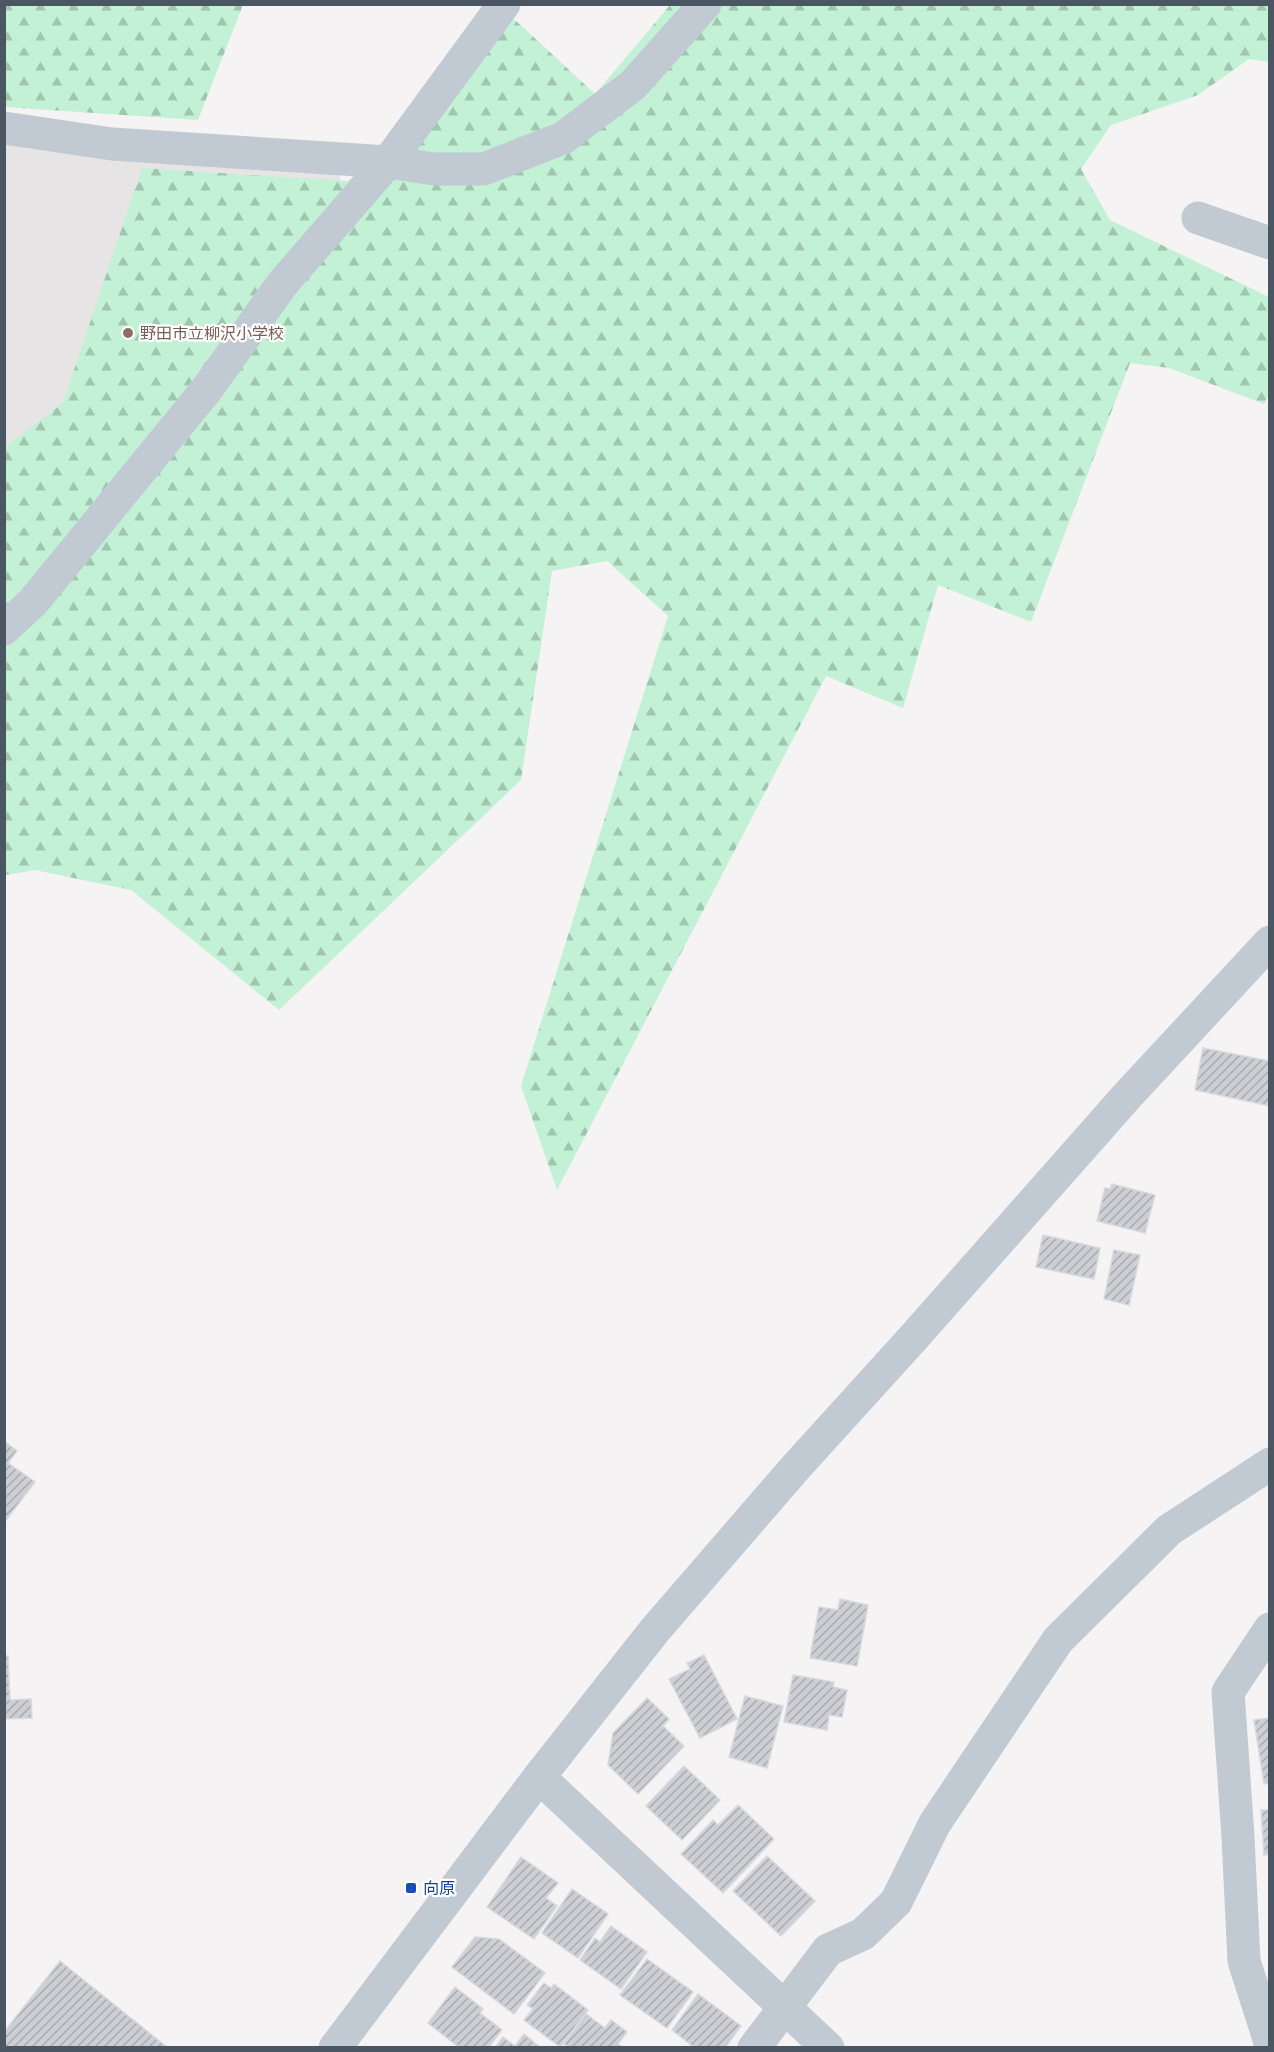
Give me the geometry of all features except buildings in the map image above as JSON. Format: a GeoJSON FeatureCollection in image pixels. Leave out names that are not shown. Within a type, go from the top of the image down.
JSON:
{"type":"FeatureCollection","features":[{"type":"Feature","properties":{"kind":"street"},"geometry":{"type":"LineString","coordinates":[[4,628],[40,592],[207,389],[283,283],[388,162],[504,4]]}},
{"type":"Feature","properties":{"kind":"street"},"geometry":{"type":"LineString","coordinates":[[4,128],[112,144],[388,162],[434,169],[484,169],[563,138],[633,85],[705,4]]}},
{"type":"Feature","properties":{"kind":"street"},"geometry":{"type":"LineString","coordinates":[[1198,218],[1269,243]]}},
{"type":"Feature","properties":{"kind":"street"},"geometry":{"type":"LineString","coordinates":[[335,2048],[539,1777],[655,1630],[796,1467],[1127,1096],[1269,942]]}},
{"type":"Feature","properties":{"kind":"street"},"geometry":{"type":"LineString","coordinates":[[754,2048],[828,1950],[863,1934],[896,1902],[935,1823],[1058,1640],[1169,1530],[1269,1464]]}},
{"type":"Feature","properties":{"kind":"street"},"geometry":{"type":"LineString","coordinates":[[1269,1629],[1228,1692],[1244,1961],[1269,2042]]}},
{"type":"Feature","properties":{"kind":"street"},"geometry":{"type":"LineString","coordinates":[[539,1777],[828,2048]]}},
{"type":"Feature","properties":{"kind":"shaded area","name":"野田市立柳沢小学校"},"geometry":{"type":"Polygon","coordinates":[[[5,136],[337,172],[351,200],[5,621],[5,136]]]}},
{"type":"Feature","properties":{"kind":"green space"},"geometry":{"type":"Polygon","coordinates":[[[4,5],[243,5],[198,120],[5,107],[4,5]]]}},
{"type":"Feature","properties":{"kind":"green space"},"geometry":{"type":"Polygon","coordinates":[[[670,5],[1269,5],[1269,62],[1249,59],[1198,95],[1111,125],[1081,169],[1110,220],[1269,297],[1269,394],[1264,404],[1169,368],[1130,363],[1031,622],[938,585],[903,708],[826,676],[557,1190],[521,1086],[668,616],[607,561],[552,571],[521,780],[279,1010],[131,890],[35,870],[5,875],[5,447],[63,403],[142,168],[348,181],[514,19],[595,94],[670,5]]]}},
{"type":"Feature","properties":{"kind":"place","name":"野田市立柳沢小学校"},"geometry":{"type":"Point","coordinates":[128,333]}},
{"type":"Feature","properties":{"kind":"place","name":"向原"},"geometry":{"type":"Point","coordinates":[411,1888]}}]}
